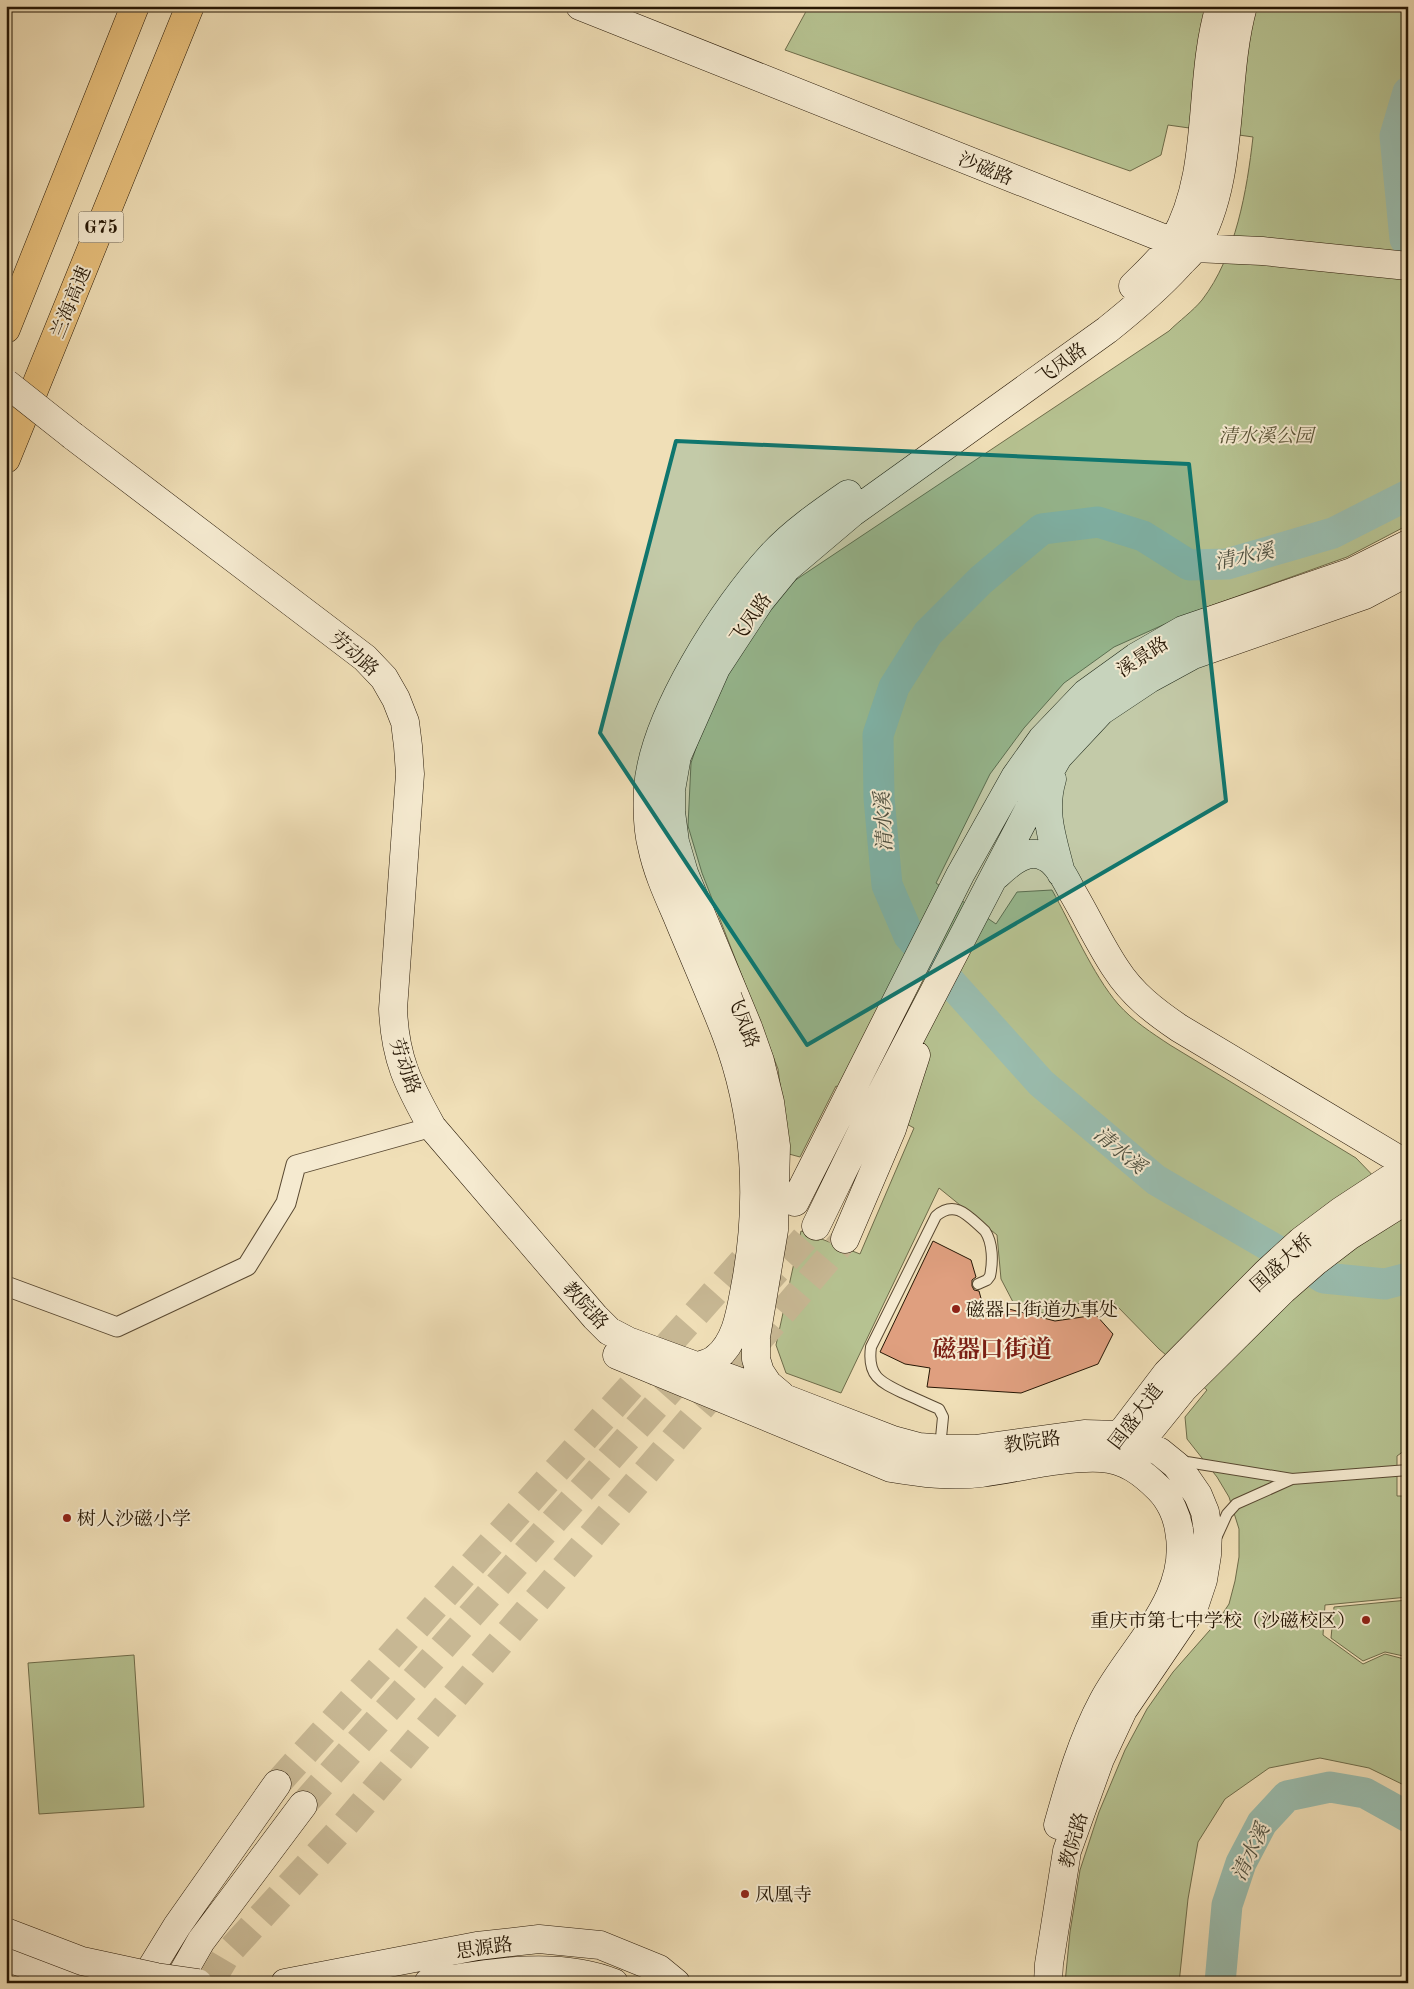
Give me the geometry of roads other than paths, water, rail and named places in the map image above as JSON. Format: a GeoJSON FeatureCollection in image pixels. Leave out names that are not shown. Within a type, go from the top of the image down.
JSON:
{"type":"FeatureCollection","features":[{"type":"Feature","properties":{"kind":"highway","name":"G75"},"geometry":{"type":"LineString","coordinates":[[6,329],[135,6]]}},
{"type":"Feature","properties":{"kind":"highway","name":"兰海高速"},"geometry":{"type":"LineString","coordinates":[[6,459],[190,6]]}},
{"type":"Feature","properties":{"kind":"main road","name":"沙磁路"},"geometry":{"type":"LineString","coordinates":[[580,6],[1184,245],[1408,266]]}},
{"type":"Feature","properties":{"kind":"main road","name":"飞凤路"},"geometry":{"type":"LineString","coordinates":[[1216,103],[1210,54],[1220,6]]}},
{"type":"Feature","properties":{"kind":"main road","name":"飞凤路"},"geometry":{"type":"LineString","coordinates":[[784,1398],[768,1384],[760,1372],[756,1359],[756,1337],[774,1230],[776,1146],[770,1102],[760,1061],[748,1027],[684,872],[675,842],[671,812],[671,790],[677,756],[716,668],[760,601],[787,568],[852,513],[1115,324],[1137,306],[1184,245],[1188,212],[1194,186],[1243,6]]}},
{"type":"Feature","properties":{"kind":"main road","name":"飞凤路"},"geometry":{"type":"LineString","coordinates":[[699,1366],[716,1359],[728,1345],[737,1326],[750,1259],[755,1188],[753,1147],[747,1108],[738,1070],[661,877],[651,845],[648,785],[654,753],[664,726],[680,690],[725,614],[746,585],[773,554],[807,524],[842,498],[1106,309],[1184,245]]}},
{"type":"Feature","properties":{"kind":"main road","name":"劳动路"},"geometry":{"type":"LineString","coordinates":[[6,383],[68,443],[351,667],[370,687],[383,705],[392,725],[396,772],[377,1008],[379,1032],[386,1069],[397,1100],[424,1129]]}},
{"type":"Feature","properties":{"kind":"main road","name":"劳动路"},"geometry":{"type":"LineString","coordinates":[[6,404],[68,443]]}},
{"type":"Feature","properties":{"kind":"main road","name":"溪景路"},"geometry":{"type":"LineString","coordinates":[[795,1202],[960,875],[1015,777],[1042,739],[1086,693],[1136,657],[1183,630],[1352,572],[1408,544]]}},
{"type":"Feature","properties":{"kind":"main road","name":"溪景路"},"geometry":{"type":"LineString","coordinates":[[936,990],[1058,757],[1101,711],[1149,679],[1193,655],[1364,596],[1408,572]]}},
{"type":"Feature","properties":{"kind":"main road"},"geometry":{"type":"LineString","coordinates":[[1058,757],[1047,795],[1047,815],[1061,873]]}},
{"type":"Feature","properties":{"kind":"main road"},"geometry":{"type":"LineString","coordinates":[[989,886],[1011,861],[1025,855],[1038,854],[1048,858],[1061,873],[1115,968],[1130,990],[1152,1009],[1179,1028],[1408,1166]]}},
{"type":"Feature","properties":{"kind":"main road"},"geometry":{"type":"LineString","coordinates":[[816,1226],[871,1113],[936,990]]}},
{"type":"Feature","properties":{"kind":"main road"},"geometry":{"type":"LineString","coordinates":[[844,1239],[892,1129],[936,990]]}},
{"type":"Feature","properties":{"kind":"main road","name":"教院路"},"geometry":{"type":"LineString","coordinates":[[424,1129],[595,1318],[609,1330],[628,1341],[893,1440],[919,1447],[938,1462],[979,1473],[1075,1459],[1113,1460],[1138,1470],[1162,1493],[1178,1523],[1181,1540],[1178,1576],[1162,1612],[1103,1699],[1080,1748],[1051,1848],[1030,1983]]}},
{"type":"Feature","properties":{"kind":"main road","name":"教院路"},"geometry":{"type":"LineString","coordinates":[[424,1129],[580,1327],[595,1342],[631,1362],[891,1468],[938,1462],[975,1448],[1084,1434],[1140,1443],[1176,1465],[1187,1479],[1198,1495],[1205,1512],[1208,1531],[1204,1580],[1195,1604],[1123,1710],[1100,1759],[1067,1851],[1049,1964],[1048,1983]]}},
{"type":"Feature","properties":{"kind":"main road","name":"国盛大桥"},"geometry":{"type":"LineString","coordinates":[[1176,1381],[1266,1273],[1301,1241],[1341,1211],[1408,1166]]}},
{"type":"Feature","properties":{"kind":"main road","name":"国盛大桥"},"geometry":{"type":"LineString","coordinates":[[1176,1381],[1315,1262],[1349,1236],[1408,1199]]}},
{"type":"Feature","properties":{"kind":"main road","name":"国盛大道"},"geometry":{"type":"LineString","coordinates":[[1113,1460],[1140,1443],[1176,1381]]}},
{"type":"Feature","properties":{"kind":"main road"},"geometry":{"type":"LineString","coordinates":[[142,1983],[178,1926],[276,1784]]}},
{"type":"Feature","properties":{"kind":"main road"},"geometry":{"type":"LineString","coordinates":[[177,1983],[201,1941],[303,1805]]}},
{"type":"Feature","properties":{"kind":"main road"},"geometry":{"type":"LineString","coordinates":[[6,1932],[82,1961],[198,1983]]}},
{"type":"Feature","properties":{"kind":"main road","name":"思源路"},"geometry":{"type":"LineString","coordinates":[[285,1983],[477,1946],[539,1939],[600,1945],[668,1976]]}},
{"type":"Feature","properties":{"kind":"main road"},"geometry":{"type":"LineString","coordinates":[[6,1956],[77,1983]]}},
{"type":"Feature","properties":{"kind":"main road","name":"思源路"},"geometry":{"type":"LineString","coordinates":[[428,1983],[468,1976],[538,1970],[597,1976],[614,1983]]}},
{"type":"Feature","properties":{"kind":"street"},"geometry":{"type":"LineString","coordinates":[[6,1286],[117,1327],[248,1266],[286,1203],[296,1165],[424,1129]]}},
{"type":"Feature","properties":{"kind":"lane"},"geometry":{"type":"LineString","coordinates":[[938,1462],[942,1413],[882,1382],[873,1371],[870,1363],[871,1347],[904,1291],[936,1216],[947,1209],[958,1209],[985,1231],[990,1241],[990,1276],[987,1280],[978,1284]]}},
{"type":"Feature","properties":{"kind":"lane"},"geometry":{"type":"LineString","coordinates":[[1140,1443],[1188,1462],[1292,1479],[1408,1470]]}},
{"type":"Feature","properties":{"kind":"lane"},"geometry":{"type":"LineString","coordinates":[[1204,1580],[1220,1526],[1227,1514],[1236,1504],[1292,1479]]}},
{"type":"Feature","properties":{"kind":"waterway","name":"清水溪"},"geometry":{"type":"LineString","coordinates":[[1408,92],[1395,136],[1405,239],[1408,244]]}},
{"type":"Feature","properties":{"kind":"waterway","name":"清水溪"},"geometry":{"type":"LineString","coordinates":[[1408,495],[1333,533],[1227,564],[1189,565],[1143,536],[1098,522],[1042,529],[981,580],[928,633],[894,687],[878,735],[879,798],[887,885],[909,936],[1041,1083],[1156,1180],[1324,1278],[1385,1284],[1408,1278]]}},
{"type":"Feature","properties":{"kind":"waterway","name":"清水溪"},"geometry":{"type":"LineString","coordinates":[[1220,1983],[1227,1905],[1241,1863],[1262,1823],[1287,1796],[1330,1787],[1365,1793],[1408,1817]]}},
{"type":"Feature","properties":{"kind":"tunnel"},"geometry":{"type":"LineString","coordinates":[[758,1291],[816,1226]]}},
{"type":"Feature","properties":{"kind":"tunnel"},"geometry":{"type":"LineString","coordinates":[[210,1983],[227,1954],[343,1827],[845,1239]]}},
{"type":"Feature","properties":{"kind":"tunnel"},"geometry":{"type":"LineString","coordinates":[[277,1784],[758,1244]]}},
{"type":"Feature","properties":{"kind":"tunnel"},"geometry":{"type":"LineString","coordinates":[[303,1805],[693,1364]]}},
{"type":"Feature","properties":{"kind":"place","name":"磁器口街道办事处"},"geometry":{"type":"Point","coordinates":[956,1309]}},
{"type":"Feature","properties":{"kind":"place","name":"树人沙磁小学"},"geometry":{"type":"Point","coordinates":[67,1518]}},
{"type":"Feature","properties":{"kind":"place","name":"重庆市第七中学校（沙磁校区）"},"geometry":{"type":"Point","coordinates":[1366,1620]}},
{"type":"Feature","properties":{"kind":"place","name":"凤凰寺"},"geometry":{"type":"Point","coordinates":[745,1894]}},
{"type":"Feature","properties":{"kind":"district","name":"磁器口街道"},"geometry":{"type":"Point","coordinates":[992,1349]}},
{"type":"Feature","properties":{"kind":"park label","name":"清水溪公园"},"geometry":{"type":"Point","coordinates":[1266,435]}}]}
